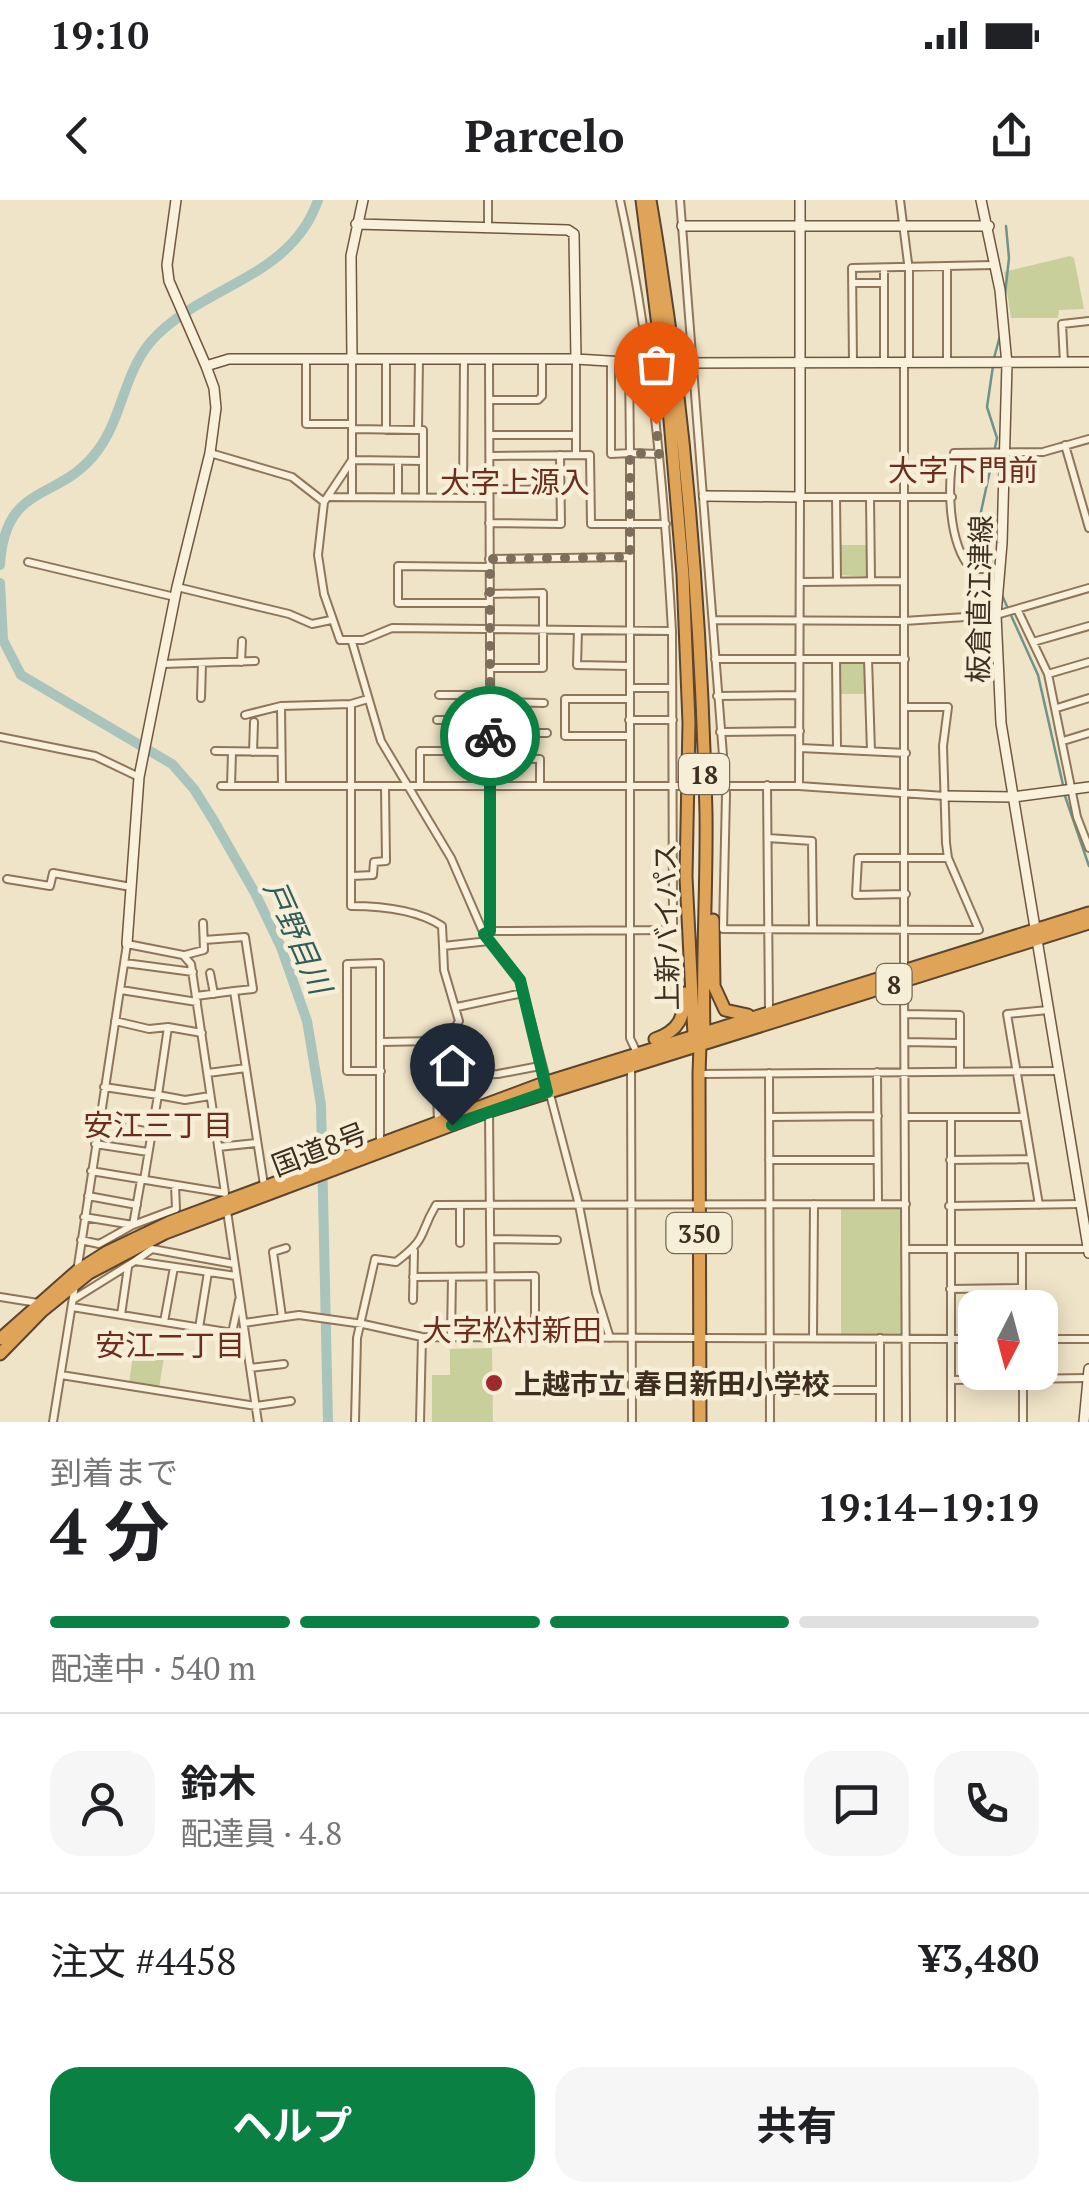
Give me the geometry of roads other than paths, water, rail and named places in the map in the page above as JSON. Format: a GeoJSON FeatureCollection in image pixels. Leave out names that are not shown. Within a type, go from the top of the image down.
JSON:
{"type":"FeatureCollection","features":[{"type":"Feature","properties":{"kind":"highway","name":"上新バイパス"},"geometry":{"type":"LineString","coordinates":[[639,200],[653,276],[670,420],[687,631],[686,877],[699,1038]]}},
{"type":"Feature","properties":{"kind":"highway","name":"上新バイパス"},"geometry":{"type":"LineString","coordinates":[[653,200],[688,515],[706,806],[699,1038]]}},
{"type":"Feature","properties":{"kind":"highway"},"geometry":{"type":"LineString","coordinates":[[706,806],[717,998],[732,1014],[764,1013]]}},
{"type":"Feature","properties":{"kind":"highway"},"geometry":{"type":"LineString","coordinates":[[634,1055],[670,1034],[682,1018],[686,877]]}},
{"type":"Feature","properties":{"kind":"highway","name":"国道8号"},"geometry":{"type":"LineString","coordinates":[[226,1202],[489,1111],[578,1072],[904,976],[1089,913]]}},
{"type":"Feature","properties":{"kind":"highway","name":"国道8号"},"geometry":{"type":"LineString","coordinates":[[1036,933],[1089,924]]}},
{"type":"Feature","properties":{"kind":"highway","name":"国道8号"},"geometry":{"type":"LineString","coordinates":[[699,1038],[764,1013],[904,976]]}},
{"type":"Feature","properties":{"kind":"highway","name":"350"},"geometry":{"type":"LineString","coordinates":[[699,1038],[700,1422]]}},
{"type":"Feature","properties":{"kind":"highway","name":"国道8号"},"geometry":{"type":"LineString","coordinates":[[333,1165],[380,1142],[634,1055]]}},
{"type":"Feature","properties":{"kind":"highway","name":"国道8号"},"geometry":{"type":"LineString","coordinates":[[0,1339],[38,1303],[76,1277],[226,1202],[264,1186],[312,1173]]}},
{"type":"Feature","properties":{"kind":"highway","name":"国道8号"},"geometry":{"type":"LineString","coordinates":[[0,1354],[76,1277]]}},
{"type":"Feature","properties":{"kind":"street"},"geometry":{"type":"LineString","coordinates":[[53,1422],[121,990],[140,772],[176,592],[210,453],[216,399],[206,366],[177,303],[168,265],[176,200]]}},
{"type":"Feature","properties":{"kind":"street"},"geometry":{"type":"LineString","coordinates":[[352,497],[350,256],[362,200]]}},
{"type":"Feature","properties":{"kind":"street"},"geometry":{"type":"LineString","coordinates":[[488,200],[488,228]]}},
{"type":"Feature","properties":{"kind":"street"},"geometry":{"type":"LineString","coordinates":[[443,946],[488,935],[673,930],[672,631],[666,524],[653,364],[620,200]]}},
{"type":"Feature","properties":{"kind":"street"},"geometry":{"type":"LineString","coordinates":[[680,200],[727,823],[723,929],[979,930],[948,858],[944,796],[948,707],[906,707]]}},
{"type":"Feature","properties":{"kind":"street"},"geometry":{"type":"LineString","coordinates":[[799,786],[800,200]]}},
{"type":"Feature","properties":{"kind":"street"},"geometry":{"type":"LineString","coordinates":[[900,200],[907,266],[903,580],[906,1422]]}},
{"type":"Feature","properties":{"kind":"street","name":"板倉直江津線"},"geometry":{"type":"LineString","coordinates":[[982,200],[996,264],[1007,364],[996,615],[1001,724],[1089,1251]]}},
{"type":"Feature","properties":{"kind":"street"},"geometry":{"type":"LineString","coordinates":[[356,224],[568,230],[574,234],[576,455]]}},
{"type":"Feature","properties":{"kind":"street"},"geometry":{"type":"LineString","coordinates":[[682,226],[989,226]]}},
{"type":"Feature","properties":{"kind":"street"},"geometry":{"type":"LineString","coordinates":[[853,364],[852,268],[996,264]]}},
{"type":"Feature","properties":{"kind":"street"},"geometry":{"type":"LineString","coordinates":[[947,266],[947,364]]}},
{"type":"Feature","properties":{"kind":"street"},"geometry":{"type":"LineString","coordinates":[[884,268],[884,364]]}},
{"type":"Feature","properties":{"kind":"street"},"geometry":{"type":"LineString","coordinates":[[852,283],[884,284]]}},
{"type":"Feature","properties":{"kind":"street"},"geometry":{"type":"LineString","coordinates":[[1064,363],[1062,324],[1089,322]]}},
{"type":"Feature","properties":{"kind":"street"},"geometry":{"type":"LineString","coordinates":[[206,366],[230,359],[352,358],[576,358],[653,364]]}},
{"type":"Feature","properties":{"kind":"street"},"geometry":{"type":"LineString","coordinates":[[306,359],[306,424],[423,430],[423,497]]}},
{"type":"Feature","properties":{"kind":"street"},"geometry":{"type":"LineString","coordinates":[[386,359],[386,430]]}},
{"type":"Feature","properties":{"kind":"street"},"geometry":{"type":"LineString","coordinates":[[418,430],[419,359]]}},
{"type":"Feature","properties":{"kind":"street"},"geometry":{"type":"LineString","coordinates":[[463,497],[464,359]]}},
{"type":"Feature","properties":{"kind":"street"},"geometry":{"type":"LineString","coordinates":[[488,935],[489,359]]}},
{"type":"Feature","properties":{"kind":"street"},"geometry":{"type":"LineString","coordinates":[[490,400],[538,400],[542,396],[542,360]]}},
{"type":"Feature","properties":{"kind":"street"},"geometry":{"type":"LineString","coordinates":[[610,361],[611,454],[659,454]]}},
{"type":"Feature","properties":{"kind":"street"},"geometry":{"type":"LineString","coordinates":[[680,363],[1089,362]]}},
{"type":"Feature","properties":{"kind":"street"},"geometry":{"type":"LineString","coordinates":[[629,363],[630,1038],[634,1055],[630,1205],[632,1422]]}},
{"type":"Feature","properties":{"kind":"street"},"geometry":{"type":"LineString","coordinates":[[490,436],[576,434]]}},
{"type":"Feature","properties":{"kind":"street"},"geometry":{"type":"LineString","coordinates":[[1000,569],[966,566],[956,534],[952,497],[954,453],[1043,452],[1089,439]]}},
{"type":"Feature","properties":{"kind":"street"},"geometry":{"type":"LineString","coordinates":[[1065,446],[1089,528]]}},
{"type":"Feature","properties":{"kind":"street"},"geometry":{"type":"LineString","coordinates":[[210,453],[292,477],[327,500],[560,490]]}},
{"type":"Feature","properties":{"kind":"street"},"geometry":{"type":"LineString","coordinates":[[490,524],[562,524],[560,455]]}},
{"type":"Feature","properties":{"kind":"street"},"geometry":{"type":"LineString","coordinates":[[490,456],[590,455],[591,524],[666,524]]}},
{"type":"Feature","properties":{"kind":"street"},"geometry":{"type":"LineString","coordinates":[[352,460],[423,461]]}},
{"type":"Feature","properties":{"kind":"street"},"geometry":{"type":"LineString","coordinates":[[352,460],[327,500],[318,555],[331,620],[340,640],[352,642],[392,628],[672,631]]}},
{"type":"Feature","properties":{"kind":"street"},"geometry":{"type":"LineString","coordinates":[[398,462],[398,498]]}},
{"type":"Feature","properties":{"kind":"street"},"geometry":{"type":"LineString","coordinates":[[1076,486],[1089,482]]}},
{"type":"Feature","properties":{"kind":"street"},"geometry":{"type":"LineString","coordinates":[[704,496],[952,497]]}},
{"type":"Feature","properties":{"kind":"street"},"geometry":{"type":"LineString","coordinates":[[836,497],[837,580]]}},
{"type":"Feature","properties":{"kind":"street"},"geometry":{"type":"LineString","coordinates":[[870,497],[871,580]]}},
{"type":"Feature","properties":{"kind":"street"},"geometry":{"type":"LineString","coordinates":[[489,604],[398,602],[398,566],[630,557]]}},
{"type":"Feature","properties":{"kind":"street"},"geometry":{"type":"LineString","coordinates":[[28,562],[289,614],[318,625],[331,620]]}},
{"type":"Feature","properties":{"kind":"street"},"geometry":{"type":"LineString","coordinates":[[800,582],[903,580]]}},
{"type":"Feature","properties":{"kind":"street"},"geometry":{"type":"LineString","coordinates":[[713,620],[904,621],[996,615],[1089,588]]}},
{"type":"Feature","properties":{"kind":"street"},"geometry":{"type":"LineString","coordinates":[[489,594],[543,593],[543,668],[490,668]]}},
{"type":"Feature","properties":{"kind":"street"},"geometry":{"type":"LineString","coordinates":[[1018,609],[1048,674],[1077,817],[1089,848]]}},
{"type":"Feature","properties":{"kind":"street"},"geometry":{"type":"LineString","coordinates":[[1033,642],[1089,626]]}},
{"type":"Feature","properties":{"kind":"street"},"geometry":{"type":"LineString","coordinates":[[578,630],[578,665],[630,666]]}},
{"type":"Feature","properties":{"kind":"street"},"geometry":{"type":"LineString","coordinates":[[241,662],[242,641]]}},
{"type":"Feature","properties":{"kind":"street"},"geometry":{"type":"LineString","coordinates":[[352,642],[381,742],[451,858],[488,935],[516,972],[610,1338]]}},
{"type":"Feature","properties":{"kind":"street"},"geometry":{"type":"LineString","coordinates":[[715,659],[905,659]]}},
{"type":"Feature","properties":{"kind":"street"},"geometry":{"type":"LineString","coordinates":[[836,659],[836,749]]}},
{"type":"Feature","properties":{"kind":"street"},"geometry":{"type":"LineString","coordinates":[[868,659],[871,751]]}},
{"type":"Feature","properties":{"kind":"street"},"geometry":{"type":"LineString","coordinates":[[163,664],[255,661]]}},
{"type":"Feature","properties":{"kind":"street"},"geometry":{"type":"LineString","coordinates":[[1048,674],[1089,662]]}},
{"type":"Feature","properties":{"kind":"street"},"geometry":{"type":"LineString","coordinates":[[201,698],[202,663]]}},
{"type":"Feature","properties":{"kind":"street"},"geometry":{"type":"LineString","coordinates":[[630,688],[672,688]]}},
{"type":"Feature","properties":{"kind":"street"},"geometry":{"type":"LineString","coordinates":[[717,696],[800,695]]}},
{"type":"Feature","properties":{"kind":"street"},"geometry":{"type":"LineString","coordinates":[[439,696],[544,702]]}},
{"type":"Feature","properties":{"kind":"street"},"geometry":{"type":"LineString","coordinates":[[1056,708],[1089,698]]}},
{"type":"Feature","properties":{"kind":"street"},"geometry":{"type":"LineString","coordinates":[[244,715],[281,706],[351,704],[368,699]]}},
{"type":"Feature","properties":{"kind":"street"},"geometry":{"type":"LineString","coordinates":[[629,700],[565,699],[564,736],[630,736]]}},
{"type":"Feature","properties":{"kind":"street"},"geometry":{"type":"LineString","coordinates":[[351,704],[352,906],[389,906],[442,926],[444,970],[457,1007],[458,1025],[447,1037],[435,1041],[382,1042]]}},
{"type":"Feature","properties":{"kind":"street"},"geometry":{"type":"LineString","coordinates":[[281,706],[282,786]]}},
{"type":"Feature","properties":{"kind":"street"},"geometry":{"type":"LineString","coordinates":[[437,720],[490,720]]}},
{"type":"Feature","properties":{"kind":"street"},"geometry":{"type":"LineString","coordinates":[[630,720],[673,720]]}},
{"type":"Feature","properties":{"kind":"street"},"geometry":{"type":"LineString","coordinates":[[253,752],[254,722]]}},
{"type":"Feature","properties":{"kind":"street"},"geometry":{"type":"LineString","coordinates":[[720,732],[800,731]]}},
{"type":"Feature","properties":{"kind":"street"},"geometry":{"type":"LineString","coordinates":[[490,733],[547,734]]}},
{"type":"Feature","properties":{"kind":"street"},"geometry":{"type":"LineString","coordinates":[[1063,741],[1089,733]]}},
{"type":"Feature","properties":{"kind":"street"},"geometry":{"type":"LineString","coordinates":[[0,737],[95,756],[140,772]]}},
{"type":"Feature","properties":{"kind":"street"},"geometry":{"type":"LineString","coordinates":[[800,748],[906,754]]}},
{"type":"Feature","properties":{"kind":"street"},"geometry":{"type":"LineString","coordinates":[[420,786],[420,751],[540,758],[540,786]]}},
{"type":"Feature","properties":{"kind":"street"},"geometry":{"type":"LineString","coordinates":[[215,752],[282,752]]}},
{"type":"Feature","properties":{"kind":"street"},"geometry":{"type":"LineString","coordinates":[[231,786],[232,752]]}},
{"type":"Feature","properties":{"kind":"street"},"geometry":{"type":"LineString","coordinates":[[764,1013],[766,785]]}},
{"type":"Feature","properties":{"kind":"street"},"geometry":{"type":"LineString","coordinates":[[220,786],[681,786]]}},
{"type":"Feature","properties":{"kind":"street"},"geometry":{"type":"LineString","coordinates":[[714,786],[799,786],[1013,797],[1089,787]]}},
{"type":"Feature","properties":{"kind":"street"},"geometry":{"type":"LineString","coordinates":[[352,876],[373,875],[374,862],[386,861],[385,787]]}},
{"type":"Feature","properties":{"kind":"street"},"geometry":{"type":"LineString","coordinates":[[768,838],[812,841],[812,928]]}},
{"type":"Feature","properties":{"kind":"street"},"geometry":{"type":"LineString","coordinates":[[906,894],[856,894],[858,858],[948,858]]}},
{"type":"Feature","properties":{"kind":"street"},"geometry":{"type":"LineString","coordinates":[[7,880],[50,886],[54,872],[132,887]]}},
{"type":"Feature","properties":{"kind":"street"},"geometry":{"type":"LineString","coordinates":[[127,944],[184,956],[204,950],[203,923]]}},
{"type":"Feature","properties":{"kind":"street"},"geometry":{"type":"LineString","coordinates":[[121,990],[197,999],[254,989],[244,937],[204,940]]}},
{"type":"Feature","properties":{"kind":"street"},"geometry":{"type":"LineString","coordinates":[[184,956],[193,972],[258,1422]]}},
{"type":"Feature","properties":{"kind":"street"},"geometry":{"type":"LineString","coordinates":[[124,962],[193,972]]}},
{"type":"Feature","properties":{"kind":"street"},"geometry":{"type":"LineString","coordinates":[[380,1142],[382,1042],[380,964],[347,964],[347,1071],[381,1070]]}},
{"type":"Feature","properties":{"kind":"street"},"geometry":{"type":"LineString","coordinates":[[210,973],[214,994]]}},
{"type":"Feature","properties":{"kind":"street"},"geometry":{"type":"LineString","coordinates":[[234,991],[264,1186]]}},
{"type":"Feature","properties":{"kind":"street"},"geometry":{"type":"LineString","coordinates":[[457,1007],[523,993]]}},
{"type":"Feature","properties":{"kind":"street"},"geometry":{"type":"LineString","coordinates":[[1039,1205],[1006,1014],[1048,1010]]}},
{"type":"Feature","properties":{"kind":"street"},"geometry":{"type":"LineString","coordinates":[[905,1014],[960,1015],[960,1071]]}},
{"type":"Feature","properties":{"kind":"street"},"geometry":{"type":"LineString","coordinates":[[116,1021],[149,1029],[168,1027],[202,1033]]}},
{"type":"Feature","properties":{"kind":"street"},"geometry":{"type":"LineString","coordinates":[[133,1225],[168,1027]]}},
{"type":"Feature","properties":{"kind":"street"},"geometry":{"type":"LineString","coordinates":[[435,1041],[438,1122]]}},
{"type":"Feature","properties":{"kind":"street"},"geometry":{"type":"LineString","coordinates":[[906,1042],[960,1042]]}},
{"type":"Feature","properties":{"kind":"street"},"geometry":{"type":"LineString","coordinates":[[438,1076],[498,1074],[540,1066]]}},
{"type":"Feature","properties":{"kind":"street"},"geometry":{"type":"LineString","coordinates":[[207,1073],[246,1068]]}},
{"type":"Feature","properties":{"kind":"street"},"geometry":{"type":"LineString","coordinates":[[699,1074],[1058,1071]]}},
{"type":"Feature","properties":{"kind":"street"},"geometry":{"type":"LineString","coordinates":[[878,1072],[878,1204]]}},
{"type":"Feature","properties":{"kind":"street"},"geometry":{"type":"LineString","coordinates":[[769,1073],[770,1422]]}},
{"type":"Feature","properties":{"kind":"street"},"geometry":{"type":"LineString","coordinates":[[104,1087],[185,1100],[210,1096]]}},
{"type":"Feature","properties":{"kind":"street"},"geometry":{"type":"LineString","coordinates":[[489,1111],[490,1337]]}},
{"type":"Feature","properties":{"kind":"street"},"geometry":{"type":"LineString","coordinates":[[100,1115],[153,1124]]}},
{"type":"Feature","properties":{"kind":"street"},"geometry":{"type":"LineString","coordinates":[[769,1117],[878,1116]]}},
{"type":"Feature","properties":{"kind":"street"},"geometry":{"type":"LineString","coordinates":[[906,1117],[1023,1117]]}},
{"type":"Feature","properties":{"kind":"street"},"geometry":{"type":"LineString","coordinates":[[951,1117],[951,1422]]}},
{"type":"Feature","properties":{"kind":"street"},"geometry":{"type":"LineString","coordinates":[[218,1147],[257,1143]]}},
{"type":"Feature","properties":{"kind":"street"},"geometry":{"type":"LineString","coordinates":[[96,1144],[148,1152]]}},
{"type":"Feature","properties":{"kind":"street"},"geometry":{"type":"LineString","coordinates":[[768,1160],[878,1160]]}},
{"type":"Feature","properties":{"kind":"street"},"geometry":{"type":"LineString","coordinates":[[950,1160],[1031,1160]]}},
{"type":"Feature","properties":{"kind":"street"},"geometry":{"type":"LineString","coordinates":[[92,1171],[175,1185],[226,1202]]}},
{"type":"Feature","properties":{"kind":"street"},"geometry":{"type":"LineString","coordinates":[[81,1240],[100,1244],[133,1225],[176,1209],[175,1185]]}},
{"type":"Feature","properties":{"kind":"street"},"geometry":{"type":"LineString","coordinates":[[88,1196],[136,1205]]}},
{"type":"Feature","properties":{"kind":"street"},"geometry":{"type":"LineString","coordinates":[[813,1338],[814,1204]]}},
{"type":"Feature","properties":{"kind":"street"},"geometry":{"type":"LineString","coordinates":[[355,1422],[356,1353],[375,1259],[396,1262],[414,1249],[422,1240],[433,1208],[906,1204]]}},
{"type":"Feature","properties":{"kind":"street"},"geometry":{"type":"LineString","coordinates":[[950,1206],[1081,1204]]}},
{"type":"Feature","properties":{"kind":"street"},"geometry":{"type":"LineString","coordinates":[[460,1206],[460,1243]]}},
{"type":"Feature","properties":{"kind":"street"},"geometry":{"type":"LineString","coordinates":[[84,1218],[133,1225]]}},
{"type":"Feature","properties":{"kind":"street"},"geometry":{"type":"LineString","coordinates":[[492,1239],[557,1240]]}},
{"type":"Feature","properties":{"kind":"street"},"geometry":{"type":"LineString","coordinates":[[282,1318],[273,1252],[286,1248]]}},
{"type":"Feature","properties":{"kind":"street"},"geometry":{"type":"LineString","coordinates":[[72,1303],[152,1249],[234,1264]]}},
{"type":"Feature","properties":{"kind":"street"},"geometry":{"type":"LineString","coordinates":[[413,1300],[414,1249]]}},
{"type":"Feature","properties":{"kind":"street"},"geometry":{"type":"LineString","coordinates":[[906,1249],[1089,1251]]}},
{"type":"Feature","properties":{"kind":"street"},"geometry":{"type":"LineString","coordinates":[[950,1289],[1022,1288],[1022,1249]]}},
{"type":"Feature","properties":{"kind":"street"},"geometry":{"type":"LineString","coordinates":[[132,1263],[236,1276]]}},
{"type":"Feature","properties":{"kind":"street"},"geometry":{"type":"LineString","coordinates":[[121,1315],[132,1263]]}},
{"type":"Feature","properties":{"kind":"street"},"geometry":{"type":"LineString","coordinates":[[164,1322],[174,1267]]}},
{"type":"Feature","properties":{"kind":"street"},"geometry":{"type":"LineString","coordinates":[[199,1328],[208,1272]]}},
{"type":"Feature","properties":{"kind":"street"},"geometry":{"type":"LineString","coordinates":[[413,1277],[534,1276],[535,1337]]}},
{"type":"Feature","properties":{"kind":"street"},"geometry":{"type":"LineString","coordinates":[[452,1277],[452,1337]]}},
{"type":"Feature","properties":{"kind":"street"},"geometry":{"type":"LineString","coordinates":[[232,1333],[240,1296]]}},
{"type":"Feature","properties":{"kind":"street"},"geometry":{"type":"LineString","coordinates":[[0,1297],[38,1303]]}},
{"type":"Feature","properties":{"kind":"street"},"geometry":{"type":"LineString","coordinates":[[72,1303],[245,1335]]}},
{"type":"Feature","properties":{"kind":"street"},"geometry":{"type":"LineString","coordinates":[[244,1323],[308,1316],[422,1337],[958,1338]]}},
{"type":"Feature","properties":{"kind":"street"},"geometry":{"type":"LineString","coordinates":[[420,1422],[422,1337]]}},
{"type":"Feature","properties":{"kind":"street"},"geometry":{"type":"LineString","coordinates":[[880,1338],[880,1422]]}},
{"type":"Feature","properties":{"kind":"street"},"geometry":{"type":"LineString","coordinates":[[1058,1339],[1089,1340]]}},
{"type":"Feature","properties":{"kind":"street"},"geometry":{"type":"LineString","coordinates":[[250,1368],[284,1364]]}},
{"type":"Feature","properties":{"kind":"street"},"geometry":{"type":"LineString","coordinates":[[1084,1422],[1089,1369]]}},
{"type":"Feature","properties":{"kind":"street"},"geometry":{"type":"LineString","coordinates":[[61,1375],[256,1406],[292,1402]]}},
{"type":"Feature","properties":{"kind":"street"},"geometry":{"type":"LineString","coordinates":[[1058,1377],[1088,1378]]}},
{"type":"Feature","properties":{"kind":"street"},"geometry":{"type":"LineString","coordinates":[[950,1380],[958,1380]]}},
{"type":"Feature","properties":{"kind":"street"},"geometry":{"type":"LineString","coordinates":[[770,1390],[880,1390]]}},
{"type":"Feature","properties":{"kind":"street"},"geometry":{"type":"LineString","coordinates":[[1023,1390],[1024,1422]]}},
{"type":"Feature","properties":{"kind":"waterway","name":"戸野目川"},"geometry":{"type":"LineString","coordinates":[[0,565],[4,538],[23,505],[83,467],[98,450],[138,362],[157,335],[200,303],[269,263],[306,226],[318,200]]}},
{"type":"Feature","properties":{"kind":"waterway"},"geometry":{"type":"LineString","coordinates":[[1005,294],[1009,258],[1006,226]]}},
{"type":"Feature","properties":{"kind":"waterway"},"geometry":{"type":"LineString","coordinates":[[994,358],[1001,332]]}},
{"type":"Feature","properties":{"kind":"waterway"},"geometry":{"type":"LineString","coordinates":[[993,366],[987,407],[997,438],[979,521],[996,576]]}},
{"type":"Feature","properties":{"kind":"waterway","name":"戸野目川"},"geometry":{"type":"LineString","coordinates":[[0,583],[3,640],[21,675],[172,764],[214,821],[281,947],[307,1021],[321,1105],[328,1422]]}},
{"type":"Feature","properties":{"kind":"waterway"},"geometry":{"type":"LineString","coordinates":[[1001,593],[1038,675],[1063,785]]}},
{"type":"Feature","properties":{"kind":"waterway"},"geometry":{"type":"LineString","coordinates":[[1064,793],[1089,866]]}},
{"type":"Feature","properties":{"kind":"place","name":"上越市立 春日新田小学校"},"geometry":{"type":"Point","coordinates":[494,1383]}},
{"type":"Feature","properties":{"kind":"district","name":"大字下門前"},"geometry":{"type":"Point","coordinates":[963,470]}},
{"type":"Feature","properties":{"kind":"district","name":"大字上源入"},"geometry":{"type":"Point","coordinates":[515,482]}},
{"type":"Feature","properties":{"kind":"district","name":"安江三丁目"},"geometry":{"type":"Point","coordinates":[158,1125]}},
{"type":"Feature","properties":{"kind":"district","name":"大字松村新田"},"geometry":{"type":"Point","coordinates":[512,1330]}},
{"type":"Feature","properties":{"kind":"district","name":"安江二丁目"},"geometry":{"type":"Point","coordinates":[170,1345]}}]}
